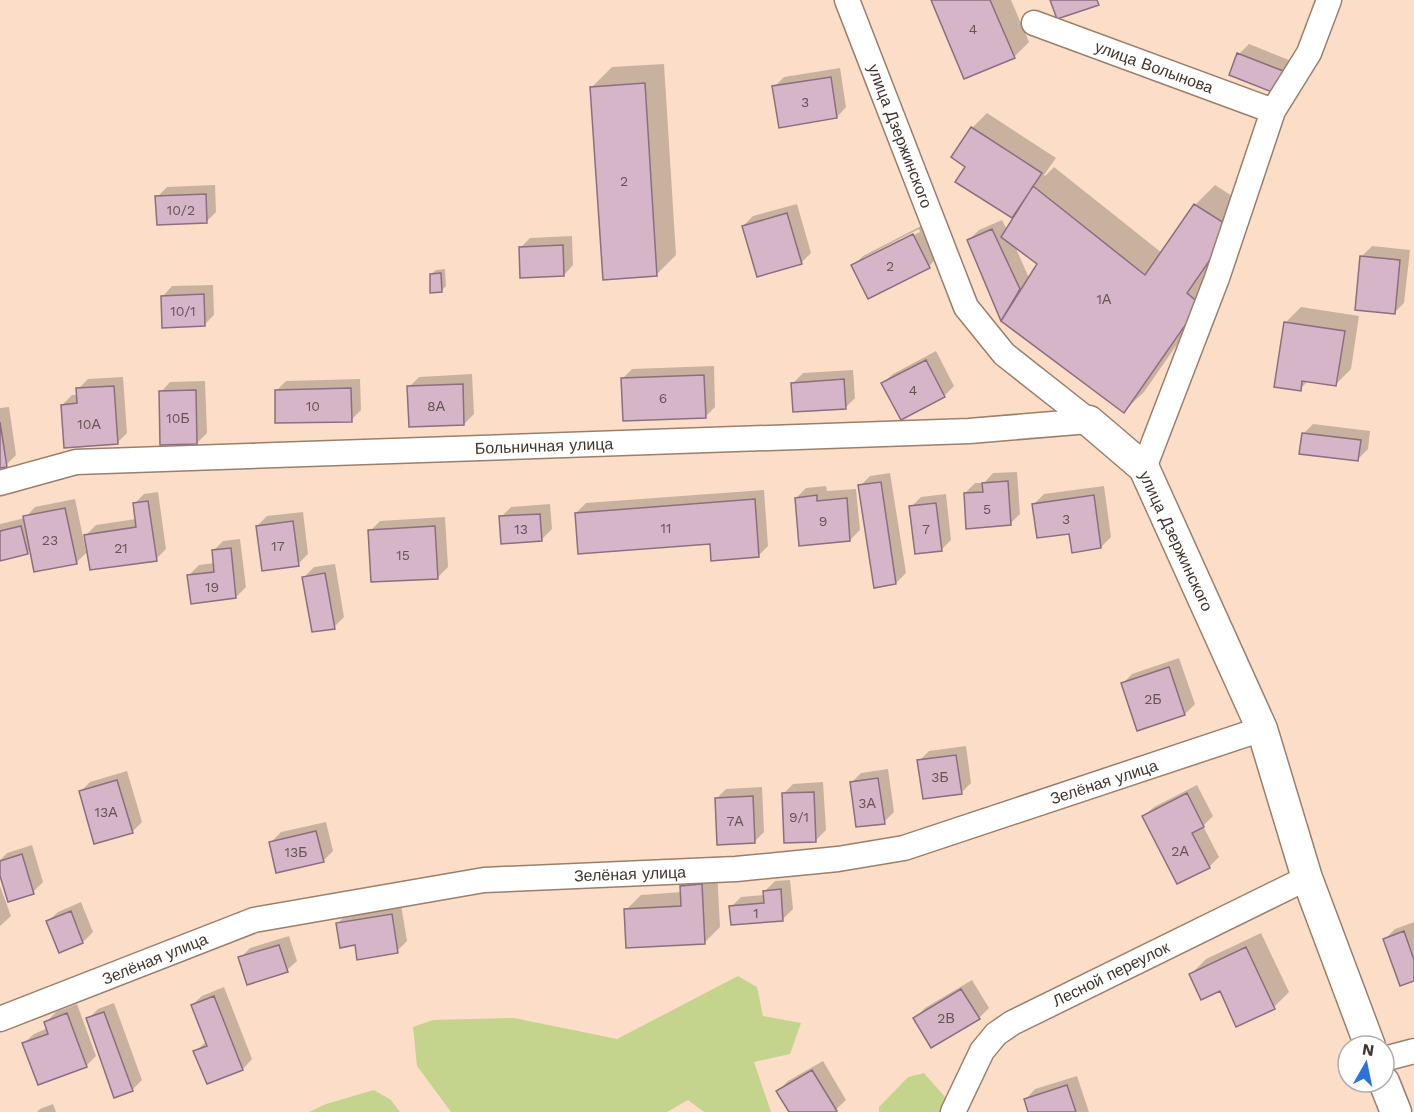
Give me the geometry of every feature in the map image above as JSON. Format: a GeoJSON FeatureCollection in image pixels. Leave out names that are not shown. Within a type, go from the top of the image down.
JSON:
{"type":"FeatureCollection","features":[{"type":"Feature","properties":{"kind":"street","name":"улица Дзержинского"},"geometry":{"type":"LineString","coordinates":[[847,0],[966,307],[1004,354],[1144,468],[1262,729],[1308,878],[1366,1034]]}},
{"type":"Feature","properties":{"kind":"street"},"geometry":{"type":"LineString","coordinates":[[1144,468],[1217,278],[1273,111],[1309,53],[1329,0]]}},
{"type":"Feature","properties":{"kind":"street","name":"улица Волынова"},"geometry":{"type":"LineString","coordinates":[[1034,23],[1273,111]]}},
{"type":"Feature","properties":{"kind":"street","name":"Больничная улица"},"geometry":{"type":"LineString","coordinates":[[0,483],[76,462],[969,431],[1089,421]]}},
{"type":"Feature","properties":{"kind":"street","name":"Зелёная улица"},"geometry":{"type":"LineString","coordinates":[[0,1019],[254,920],[484,880],[736,869],[838,859],[904,848],[1262,729]]}},
{"type":"Feature","properties":{"kind":"street","name":"Лесной переулок"},"geometry":{"type":"LineString","coordinates":[[953,1112],[982,1051],[996,1034],[1011,1023],[1308,878]]}},
{"type":"Feature","properties":{"kind":"street"},"geometry":{"type":"LineString","coordinates":[[1396,1056],[1414,1051]]}},
{"type":"Feature","properties":{"kind":"street"},"geometry":{"type":"LineString","coordinates":[[1389,1094],[1396,1112]]}},
{"type":"Feature","properties":{"kind":"green space"},"geometry":{"type":"Polygon","coordinates":[[[738,976],[757,987],[763,1016],[801,1023],[790,1054],[754,1062],[771,1112],[704,1112],[688,1100],[667,1112],[451,1112],[417,1066],[413,1027],[433,1020],[514,1018],[617,1039],[738,976]]]}},
{"type":"Feature","properties":{"kind":"green space"},"geometry":{"type":"Polygon","coordinates":[[[924,1073],[952,1105],[947,1112],[879,1112],[879,1107],[908,1077],[924,1073]]]}},
{"type":"Feature","properties":{"kind":"green space"},"geometry":{"type":"Polygon","coordinates":[[[374,1090],[391,1100],[400,1112],[309,1112],[326,1104],[374,1090]]]}},
{"type":"Feature","properties":{"kind":"building"},"geometry":{"type":"Polygon","coordinates":[[[931,0],[990,0],[1015,58],[964,79],[931,0]]]}},
{"type":"Feature","properties":{"kind":"building"},"geometry":{"type":"Polygon","coordinates":[[[1050,0],[1097,0],[1099,5],[1057,19],[1050,0]]]}},
{"type":"Feature","properties":{"kind":"building"},"geometry":{"type":"Polygon","coordinates":[[[1237,53],[1291,74],[1282,96],[1229,75],[1237,53]]]}},
{"type":"Feature","properties":{"kind":"building"},"geometry":{"type":"Polygon","coordinates":[[[831,77],[837,118],[779,128],[772,86],[831,77]]]}},
{"type":"Feature","properties":{"kind":"building"},"geometry":{"type":"Polygon","coordinates":[[[645,83],[657,276],[603,280],[590,87],[645,83]]]}},
{"type":"Feature","properties":{"kind":"building"},"geometry":{"type":"Polygon","coordinates":[[[971,127],[1042,173],[1012,218],[955,182],[965,167],[951,157],[971,127]]]}},
{"type":"Feature","properties":{"kind":"building"},"geometry":{"type":"Polygon","coordinates":[[[1033,186],[1145,275],[1194,204],[1232,228],[1187,293],[1200,304],[1124,413],[1001,321],[1037,264],[1001,237],[1033,186]]]}},
{"type":"Feature","properties":{"kind":"building"},"geometry":{"type":"Polygon","coordinates":[[[206,194],[207,223],[157,225],[155,196],[206,194]]]}},
{"type":"Feature","properties":{"kind":"building"},"geometry":{"type":"Polygon","coordinates":[[[787,213],[802,264],[757,277],[742,226],[787,213]]]}},
{"type":"Feature","properties":{"kind":"building"},"geometry":{"type":"Polygon","coordinates":[[[992,229],[1020,289],[1001,321],[967,240],[992,229]]]}},
{"type":"Feature","properties":{"kind":"building"},"geometry":{"type":"Polygon","coordinates":[[[913,234],[930,268],[868,299],[851,265],[913,234]]]}},
{"type":"Feature","properties":{"kind":"building"},"geometry":{"type":"Polygon","coordinates":[[[563,245],[564,276],[520,278],[519,247],[563,245]]]}},
{"type":"Feature","properties":{"kind":"building"},"geometry":{"type":"Polygon","coordinates":[[[1360,256],[1400,260],[1395,314],[1355,310],[1360,256]]]}},
{"type":"Feature","properties":{"kind":"building"},"geometry":{"type":"Polygon","coordinates":[[[441,273],[442,292],[430,293],[430,274],[441,273]]]}},
{"type":"Feature","properties":{"kind":"building"},"geometry":{"type":"Polygon","coordinates":[[[204,294],[205,326],[162,328],[161,296],[204,294]]]}},
{"type":"Feature","properties":{"kind":"building"},"geometry":{"type":"Polygon","coordinates":[[[1284,322],[1345,331],[1336,386],[1302,381],[1301,391],[1274,387],[1284,322]]]}},
{"type":"Feature","properties":{"kind":"building"},"geometry":{"type":"Polygon","coordinates":[[[926,360],[945,397],[901,420],[881,383],[926,360]]]}},
{"type":"Feature","properties":{"kind":"building"},"geometry":{"type":"Polygon","coordinates":[[[704,375],[706,418],[623,421],[621,378],[704,375]]]}},
{"type":"Feature","properties":{"kind":"building"},"geometry":{"type":"Polygon","coordinates":[[[844,379],[846,409],[793,412],[791,383],[844,379]]]}},
{"type":"Feature","properties":{"kind":"building"},"geometry":{"type":"Polygon","coordinates":[[[463,384],[464,425],[409,427],[407,386],[463,384]]]}},
{"type":"Feature","properties":{"kind":"building"},"geometry":{"type":"Polygon","coordinates":[[[114,386],[118,444],[64,448],[61,405],[77,403],[76,388],[114,386]]]}},
{"type":"Feature","properties":{"kind":"building"},"geometry":{"type":"Polygon","coordinates":[[[351,388],[352,422],[275,423],[275,390],[351,388]]]}},
{"type":"Feature","properties":{"kind":"building"},"geometry":{"type":"Polygon","coordinates":[[[196,390],[197,444],[160,445],[159,391],[196,390]]]}},
{"type":"Feature","properties":{"kind":"building"},"geometry":{"type":"Polygon","coordinates":[[[0,422],[7,467],[0,468],[0,422]]]}},
{"type":"Feature","properties":{"kind":"building"},"geometry":{"type":"Polygon","coordinates":[[[1302,433],[1361,440],[1358,461],[1299,454],[1302,433]]]}},
{"type":"Feature","properties":{"kind":"building"},"geometry":{"type":"Polygon","coordinates":[[[1008,481],[1011,525],[966,529],[964,493],[983,492],[982,483],[1008,481]]]}},
{"type":"Feature","properties":{"kind":"building"},"geometry":{"type":"Polygon","coordinates":[[[881,482],[896,584],[874,588],[858,485],[881,482]]]}},
{"type":"Feature","properties":{"kind":"building"},"geometry":{"type":"Polygon","coordinates":[[[817,495],[817,501],[847,498],[850,541],[799,546],[795,498],[817,495]]]}},
{"type":"Feature","properties":{"kind":"building"},"geometry":{"type":"Polygon","coordinates":[[[1094,495],[1101,548],[1072,553],[1069,534],[1037,538],[1032,504],[1094,495]]]}},
{"type":"Feature","properties":{"kind":"building"},"geometry":{"type":"Polygon","coordinates":[[[755,499],[759,557],[711,561],[710,544],[578,554],[575,513],[755,499]]]}},
{"type":"Feature","properties":{"kind":"building"},"geometry":{"type":"Polygon","coordinates":[[[148,501],[157,561],[90,570],[84,535],[136,527],[133,503],[148,501]]]}},
{"type":"Feature","properties":{"kind":"building"},"geometry":{"type":"Polygon","coordinates":[[[936,503],[942,551],[915,554],[909,506],[936,503]]]}},
{"type":"Feature","properties":{"kind":"building"},"geometry":{"type":"Polygon","coordinates":[[[65,508],[77,564],[34,572],[23,516],[65,508]]]}},
{"type":"Feature","properties":{"kind":"building"},"geometry":{"type":"Polygon","coordinates":[[[540,514],[542,541],[501,544],[499,516],[540,514]]]}},
{"type":"Feature","properties":{"kind":"building"},"geometry":{"type":"Polygon","coordinates":[[[293,521],[299,566],[262,571],[256,526],[293,521]]]}},
{"type":"Feature","properties":{"kind":"building"},"geometry":{"type":"Polygon","coordinates":[[[21,526],[28,554],[0,561],[0,531],[21,526]]]}},
{"type":"Feature","properties":{"kind":"building"},"geometry":{"type":"Polygon","coordinates":[[[435,526],[438,579],[371,582],[368,530],[435,526]]]}},
{"type":"Feature","properties":{"kind":"building"},"geometry":{"type":"Polygon","coordinates":[[[231,548],[236,598],[191,604],[187,575],[214,572],[212,550],[231,548]]]}},
{"type":"Feature","properties":{"kind":"building"},"geometry":{"type":"Polygon","coordinates":[[[325,573],[335,629],[312,632],[302,577],[325,573]]]}},
{"type":"Feature","properties":{"kind":"building"},"geometry":{"type":"Polygon","coordinates":[[[1169,667],[1185,715],[1137,731],[1121,683],[1169,667]]]}},
{"type":"Feature","properties":{"kind":"building"},"geometry":{"type":"Polygon","coordinates":[[[956,755],[962,794],[923,799],[917,760],[956,755]]]}},
{"type":"Feature","properties":{"kind":"building"},"geometry":{"type":"Polygon","coordinates":[[[878,778],[885,824],[856,827],[850,782],[878,778]]]}},
{"type":"Feature","properties":{"kind":"building"},"geometry":{"type":"Polygon","coordinates":[[[117,780],[133,833],[94,844],[79,791],[117,780]]]}},
{"type":"Feature","properties":{"kind":"building"},"geometry":{"type":"Polygon","coordinates":[[[814,792],[816,842],[784,843],[782,793],[814,792]]]}},
{"type":"Feature","properties":{"kind":"building"},"geometry":{"type":"Polygon","coordinates":[[[1187,793],[1204,827],[1192,833],[1210,868],[1177,884],[1142,816],[1187,793]]]}},
{"type":"Feature","properties":{"kind":"building"},"geometry":{"type":"Polygon","coordinates":[[[753,796],[755,843],[717,845],[715,798],[753,796]]]}},
{"type":"Feature","properties":{"kind":"building"},"geometry":{"type":"Polygon","coordinates":[[[316,831],[324,862],[276,873],[269,842],[316,831]]]}},
{"type":"Feature","properties":{"kind":"building"},"geometry":{"type":"Polygon","coordinates":[[[22,854],[34,894],[8,902],[0,876],[0,861],[22,854]]]}},
{"type":"Feature","properties":{"kind":"building"},"geometry":{"type":"Polygon","coordinates":[[[702,884],[705,944],[626,948],[624,909],[681,906],[680,886],[702,884]]]}},
{"type":"Feature","properties":{"kind":"building"},"geometry":{"type":"Polygon","coordinates":[[[781,889],[783,921],[731,925],[729,906],[764,903],[763,891],[781,889]]]}},
{"type":"Feature","properties":{"kind":"building"},"geometry":{"type":"Polygon","coordinates":[[[71,911],[83,943],[59,953],[46,921],[71,911]]]}},
{"type":"Feature","properties":{"kind":"building"},"geometry":{"type":"Polygon","coordinates":[[[392,914],[398,953],[357,960],[355,945],[340,948],[336,923],[392,914]]]}},
{"type":"Feature","properties":{"kind":"building"},"geometry":{"type":"Polygon","coordinates":[[[1404,931],[1414,960],[1414,981],[1400,986],[1383,939],[1404,931]]]}},
{"type":"Feature","properties":{"kind":"building"},"geometry":{"type":"Polygon","coordinates":[[[279,945],[288,972],[247,985],[238,957],[279,945]]]}},
{"type":"Feature","properties":{"kind":"building"},"geometry":{"type":"Polygon","coordinates":[[[1246,947],[1275,1009],[1236,1027],[1220,991],[1201,1000],[1189,974],[1246,947]]]}},
{"type":"Feature","properties":{"kind":"building"},"geometry":{"type":"Polygon","coordinates":[[[961,989],[980,1019],[931,1048],[913,1018],[961,989]]]}},
{"type":"Feature","properties":{"kind":"building"},"geometry":{"type":"Polygon","coordinates":[[[214,996],[243,1070],[207,1084],[193,1051],[207,1046],[191,1005],[214,996]]]}},
{"type":"Feature","properties":{"kind":"building"},"geometry":{"type":"Polygon","coordinates":[[[104,1012],[133,1091],[114,1098],[86,1018],[104,1012]]]}},
{"type":"Feature","properties":{"kind":"building"},"geometry":{"type":"Polygon","coordinates":[[[67,1013],[87,1067],[38,1085],[22,1043],[48,1034],[44,1022],[67,1013]]]}},
{"type":"Feature","properties":{"kind":"building"},"geometry":{"type":"Polygon","coordinates":[[[812,1070],[836,1112],[789,1112],[776,1091],[812,1070]]]}},
{"type":"Feature","properties":{"kind":"building"},"geometry":{"type":"Polygon","coordinates":[[[1067,1085],[1076,1112],[1028,1112],[1024,1099],[1067,1085]]]}}]}
